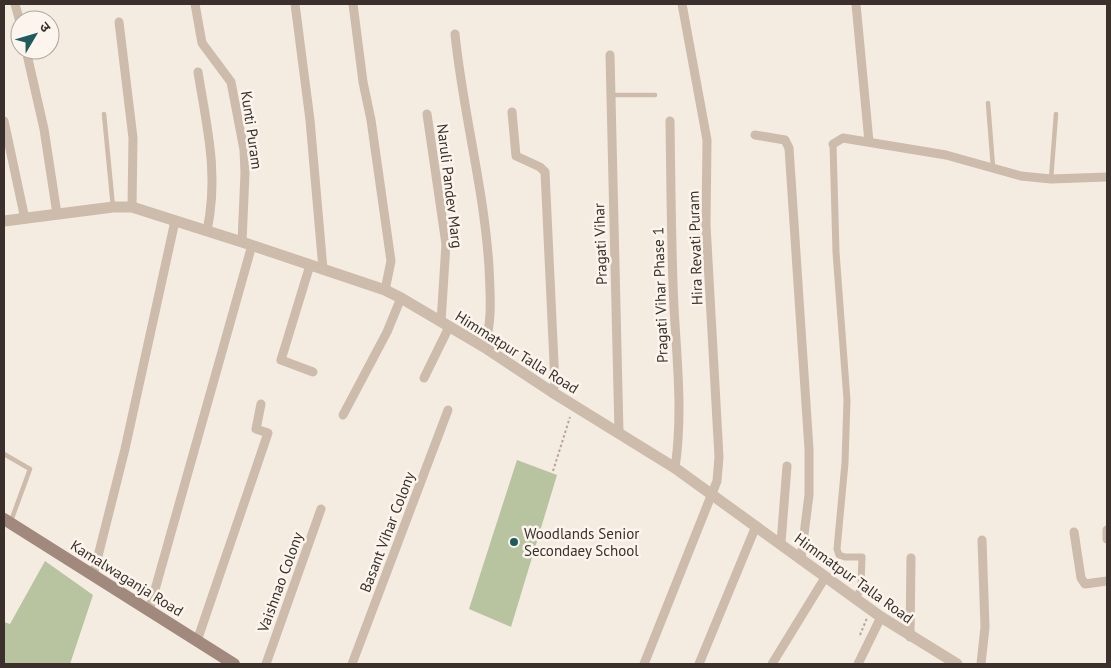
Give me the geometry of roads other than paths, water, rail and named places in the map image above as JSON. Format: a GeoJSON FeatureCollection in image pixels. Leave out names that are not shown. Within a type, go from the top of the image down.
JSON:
{"type":"FeatureCollection","features":[{"type":"Feature","properties":{"kind":"main road","name":"Kamalwaganja Road"},"geometry":{"type":"LineString","coordinates":[[7,521],[234,664]]}},
{"type":"Feature","properties":{"kind":"street","name":"Kunti Puram"},"geometry":{"type":"LineString","coordinates":[[149,611],[247,243],[244,150],[231,82],[202,43],[195,4]]}},
{"type":"Feature","properties":{"kind":"street"},"geometry":{"type":"LineString","coordinates":[[296,4],[310,120],[323,269]]}},
{"type":"Feature","properties":{"kind":"street"},"geometry":{"type":"LineString","coordinates":[[353,4],[363,82],[371,120],[392,261],[385,290]]}},
{"type":"Feature","properties":{"kind":"street","name":"Hira Revati Puram"},"geometry":{"type":"LineString","coordinates":[[644,664],[717,481],[719,457],[706,225],[707,140],[682,4]]}},
{"type":"Feature","properties":{"kind":"street"},"geometry":{"type":"LineString","coordinates":[[856,4],[869,142]]}},
{"type":"Feature","properties":{"kind":"street"},"geometry":{"type":"LineString","coordinates":[[119,22],[133,138],[132,207]]}},
{"type":"Feature","properties":{"kind":"street"},"geometry":{"type":"LineString","coordinates":[[455,34],[460,86],[482,190],[487,236],[489,331],[484,347]]}},
{"type":"Feature","properties":{"kind":"street","name":"Pragati Vihar"},"geometry":{"type":"LineString","coordinates":[[610,55],[619,433]]}},
{"type":"Feature","properties":{"kind":"street"},"geometry":{"type":"LineString","coordinates":[[28,60],[44,128],[57,214]]}},
{"type":"Feature","properties":{"kind":"street"},"geometry":{"type":"LineString","coordinates":[[198,72],[213,169],[211,209],[206,231]]}},
{"type":"Feature","properties":{"kind":"street"},"geometry":{"type":"LineString","coordinates":[[512,112],[514,153],[518,158],[534,164],[545,172],[555,384],[552,392]]}},
{"type":"Feature","properties":{"kind":"street","name":"Naruli Pandev Marg"},"geometry":{"type":"LineString","coordinates":[[427,114],[446,244],[445,324]]}},
{"type":"Feature","properties":{"kind":"street"},"geometry":{"type":"LineString","coordinates":[[4,121],[24,219]]}},
{"type":"Feature","properties":{"kind":"street","name":"Pragati Vihar Phase 1"},"geometry":{"type":"LineString","coordinates":[[670,121],[671,227],[678,407],[678,448],[675,468]]}},
{"type":"Feature","properties":{"kind":"street"},"geometry":{"type":"LineString","coordinates":[[755,134],[786,140],[788,148],[809,449],[809,495],[801,558]]}},
{"type":"Feature","properties":{"kind":"street"},"geometry":{"type":"LineString","coordinates":[[857,599],[861,584],[862,558],[840,555],[837,548],[845,464],[847,400],[836,252],[833,144],[842,138],[946,155],[1021,176],[1051,178],[1107,177]]}},
{"type":"Feature","properties":{"kind":"street","name":"Himmatpur Talla Road"},"geometry":{"type":"LineString","coordinates":[[4,222],[57,214],[132,207],[247,243],[385,290],[484,347],[552,392],[675,468],[940,660],[957,664]]}},
{"type":"Feature","properties":{"kind":"street"},"geometry":{"type":"LineString","coordinates":[[93,576],[125,449],[175,221]]}},
{"type":"Feature","properties":{"kind":"street"},"geometry":{"type":"LineString","coordinates":[[310,265],[281,360],[313,372]]}},
{"type":"Feature","properties":{"kind":"street"},"geometry":{"type":"LineString","coordinates":[[343,414],[387,332],[401,298]]}},
{"type":"Feature","properties":{"kind":"street"},"geometry":{"type":"LineString","coordinates":[[424,378],[445,324]]}},
{"type":"Feature","properties":{"kind":"street"},"geometry":{"type":"LineString","coordinates":[[197,641],[268,434],[256,429],[261,404]]}},
{"type":"Feature","properties":{"kind":"street","name":"Basant Vihar Colony"},"geometry":{"type":"LineString","coordinates":[[352,664],[448,410]]}},
{"type":"Feature","properties":{"kind":"street"},"geometry":{"type":"LineString","coordinates":[[781,543],[787,466]]}},
{"type":"Feature","properties":{"kind":"street","name":"Vaishnao Colony"},"geometry":{"type":"LineString","coordinates":[[266,664],[321,509]]}},
{"type":"Feature","properties":{"kind":"street"},"geometry":{"type":"LineString","coordinates":[[699,664],[756,526]]}},
{"type":"Feature","properties":{"kind":"street"},"geometry":{"type":"LineString","coordinates":[[1107,530],[1107,539]]}},
{"type":"Feature","properties":{"kind":"street"},"geometry":{"type":"LineString","coordinates":[[1074,532],[1080,578],[1085,584],[1107,581]]}},
{"type":"Feature","properties":{"kind":"street"},"geometry":{"type":"LineString","coordinates":[[981,664],[985,627],[982,540]]}},
{"type":"Feature","properties":{"kind":"street"},"geometry":{"type":"LineString","coordinates":[[910,637],[911,558]]}},
{"type":"Feature","properties":{"kind":"street"},"geometry":{"type":"LineString","coordinates":[[772,664],[826,576]]}},
{"type":"Feature","properties":{"kind":"street"},"geometry":{"type":"LineString","coordinates":[[858,664],[881,617]]}},
{"type":"Feature","properties":{"kind":"lane"},"geometry":{"type":"LineString","coordinates":[[611,96],[655,95]]}},
{"type":"Feature","properties":{"kind":"lane"},"geometry":{"type":"LineString","coordinates":[[988,103],[993,167]]}},
{"type":"Feature","properties":{"kind":"lane"},"geometry":{"type":"LineString","coordinates":[[104,114],[113,208]]}},
{"type":"Feature","properties":{"kind":"lane"},"geometry":{"type":"LineString","coordinates":[[1051,178],[1056,114]]}},
{"type":"Feature","properties":{"kind":"lane"},"geometry":{"type":"LineString","coordinates":[[4,454],[30,469],[7,521]]}},
{"type":"Feature","properties":{"kind":"place","name":"Woodlands Senior Secondaey School"},"geometry":{"type":"Point","coordinates":[514,542]}}]}
